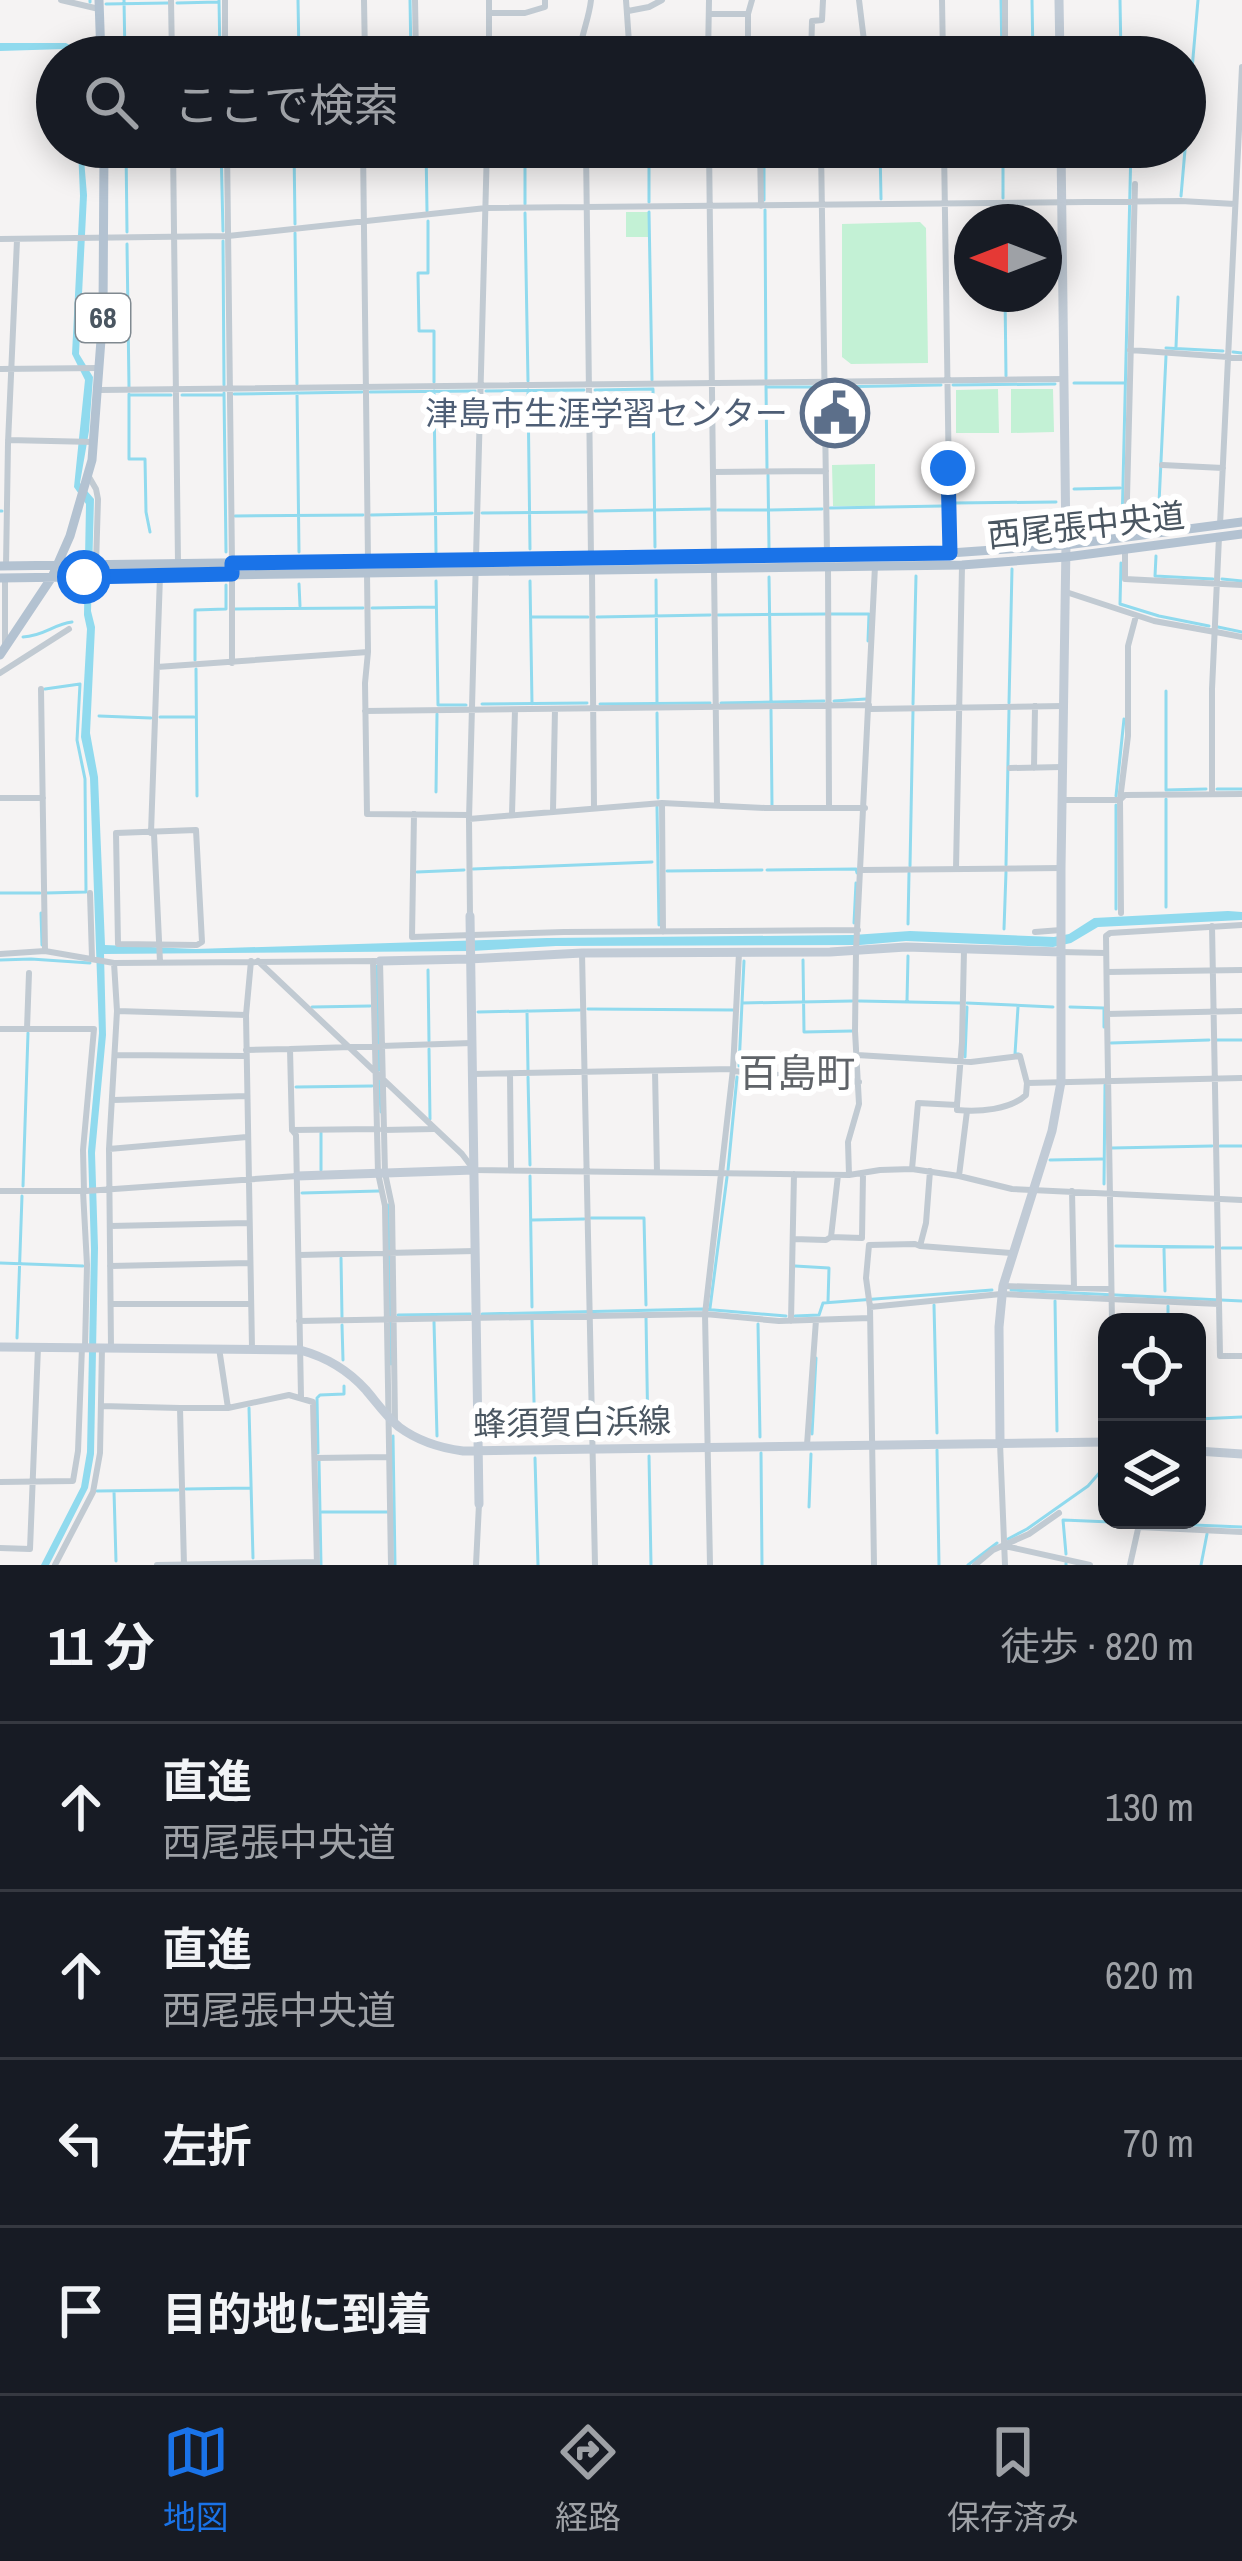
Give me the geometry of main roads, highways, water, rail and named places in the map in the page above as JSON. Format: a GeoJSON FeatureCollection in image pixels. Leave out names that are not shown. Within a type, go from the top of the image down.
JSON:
{"type":"FeatureCollection","features":[{"type":"Feature","properties":{"kind":"main road"},"geometry":{"type":"LineString","coordinates":[[99,4],[100,36]]}},
{"type":"Feature","properties":{"kind":"main road","name":"68"},"geometry":{"type":"LineString","coordinates":[[2,651],[52,577],[87,482],[88,442],[99,390],[104,168]]}},
{"type":"Feature","properties":{"kind":"main road","name":"西尾張中央道"},"geometry":{"type":"LineString","coordinates":[[1220,531],[1242,522]]}},
{"type":"Feature","properties":{"kind":"main road","name":"西尾張中央道"},"geometry":{"type":"LineString","coordinates":[[827,561],[962,565],[1220,531],[1242,534]]}},
{"type":"Feature","properties":{"kind":"main road","name":"西尾張中央道"},"geometry":{"type":"LineString","coordinates":[[3,572],[57,565],[160,576],[232,569],[827,561],[1066,551]]}},
{"type":"Feature","properties":{"kind":"main road","name":"西尾張中央道"},"geometry":{"type":"LineString","coordinates":[[3,572],[52,577],[178,563],[232,569]]}},
{"type":"Feature","properties":{"kind":"water"},"geometry":{"type":"Polygon","coordinates":[[[0,43],[36,43],[36,50],[0,51],[0,43]]]}},
{"type":"Feature","properties":{"kind":"water"},"geometry":{"type":"Polygon","coordinates":[[[79,168],[85,168],[79,354],[93,377],[80,483],[94,499],[90,733],[98,777],[105,945],[196,949],[910,931],[1054,937],[1069,934],[1094,918],[1228,911],[1242,912],[1242,920],[1098,927],[1071,943],[1053,947],[906,941],[104,954],[106,1035],[95,1153],[94,1454],[88,1488],[49,1565],[41,1565],[81,1487],[87,1452],[88,1151],[99,1033],[90,778],[81,737],[87,629],[86,504],[74,487],[85,380],[72,354],[79,168]]]}},
{"type":"Feature","properties":{"kind":"waterway"},"geometry":{"type":"LineString","coordinates":[[124,0],[125,36]]}},
{"type":"Feature","properties":{"kind":"waterway"},"geometry":{"type":"LineString","coordinates":[[219,0],[220,36]]}},
{"type":"Feature","properties":{"kind":"waterway"},"geometry":{"type":"LineString","coordinates":[[298,0],[299,36]]}},
{"type":"Feature","properties":{"kind":"waterway"},"geometry":{"type":"LineString","coordinates":[[410,0],[411,36]]}},
{"type":"Feature","properties":{"kind":"waterway"},"geometry":{"type":"LineString","coordinates":[[1001,0],[1002,36]]}},
{"type":"Feature","properties":{"kind":"waterway"},"geometry":{"type":"LineString","coordinates":[[1032,0],[1033,36]]}},
{"type":"Feature","properties":{"kind":"waterway"},"geometry":{"type":"LineString","coordinates":[[1120,0],[1121,36]]}},
{"type":"Feature","properties":{"kind":"waterway"},"geometry":{"type":"LineString","coordinates":[[1195,36],[1198,0]]}},
{"type":"Feature","properties":{"kind":"waterway"},"geometry":{"type":"LineString","coordinates":[[177,3],[218,2]]}},
{"type":"Feature","properties":{"kind":"waterway"},"geometry":{"type":"LineString","coordinates":[[106,4],[168,3]]}},
{"type":"Feature","properties":{"kind":"waterway"},"geometry":{"type":"LineString","coordinates":[[126,168],[127,232]]}},
{"type":"Feature","properties":{"kind":"waterway"},"geometry":{"type":"LineString","coordinates":[[222,168],[223,231]]}},
{"type":"Feature","properties":{"kind":"waterway"},"geometry":{"type":"LineString","coordinates":[[294,168],[295,224]]}},
{"type":"Feature","properties":{"kind":"waterway"},"geometry":{"type":"LineString","coordinates":[[426,168],[427,211]]}},
{"type":"Feature","properties":{"kind":"waterway"},"geometry":{"type":"LineString","coordinates":[[525,168],[525,204]]}},
{"type":"Feature","properties":{"kind":"waterway"},"geometry":{"type":"LineString","coordinates":[[649,168],[649,202]]}},
{"type":"Feature","properties":{"kind":"waterway"},"geometry":{"type":"LineString","coordinates":[[764,168],[764,200]]}},
{"type":"Feature","properties":{"kind":"waterway"},"geometry":{"type":"LineString","coordinates":[[880,168],[881,199]]}},
{"type":"Feature","properties":{"kind":"waterway"},"geometry":{"type":"LineString","coordinates":[[1003,168],[1003,198]]}},
{"type":"Feature","properties":{"kind":"waterway"},"geometry":{"type":"LineString","coordinates":[[1122,526],[1131,168]]}},
{"type":"Feature","properties":{"kind":"waterway"},"geometry":{"type":"LineString","coordinates":[[1181,196],[1183,168]]}},
{"type":"Feature","properties":{"kind":"waterway"},"geometry":{"type":"LineString","coordinates":[[765,210],[766,379]]}},
{"type":"Feature","properties":{"kind":"waterway"},"geometry":{"type":"LineString","coordinates":[[649,212],[652,380]]}},
{"type":"Feature","properties":{"kind":"waterway"},"geometry":{"type":"LineString","coordinates":[[525,213],[528,381]]}},
{"type":"Feature","properties":{"kind":"waterway"},"geometry":{"type":"LineString","coordinates":[[428,221],[428,273],[418,273],[419,331],[434,331],[434,382]]}},
{"type":"Feature","properties":{"kind":"waterway"},"geometry":{"type":"LineString","coordinates":[[295,233],[297,384]]}},
{"type":"Feature","properties":{"kind":"waterway"},"geometry":{"type":"LineString","coordinates":[[223,241],[224,385]]}},
{"type":"Feature","properties":{"kind":"waterway"},"geometry":{"type":"LineString","coordinates":[[127,244],[129,387]]}},
{"type":"Feature","properties":{"kind":"waterway"},"geometry":{"type":"LineString","coordinates":[[1176,347],[1178,297]]}},
{"type":"Feature","properties":{"kind":"waterway"},"geometry":{"type":"LineString","coordinates":[[1005,312],[1006,376]]}},
{"type":"Feature","properties":{"kind":"waterway"},"geometry":{"type":"LineString","coordinates":[[1166,348],[1223,351]]}},
{"type":"Feature","properties":{"kind":"waterway"},"geometry":{"type":"LineString","coordinates":[[1233,352],[1242,353]]}},
{"type":"Feature","properties":{"kind":"waterway"},"geometry":{"type":"LineString","coordinates":[[1158,524],[1166,356]]}},
{"type":"Feature","properties":{"kind":"waterway"},"geometry":{"type":"LineString","coordinates":[[1074,383],[1125,383]]}},
{"type":"Feature","properties":{"kind":"waterway"},"geometry":{"type":"LineString","coordinates":[[953,385],[1055,384]]}},
{"type":"Feature","properties":{"kind":"waterway"},"geometry":{"type":"LineString","coordinates":[[830,387],[941,385]]}},
{"type":"Feature","properties":{"kind":"waterway"},"geometry":{"type":"LineString","coordinates":[[766,386],[767,468]]}},
{"type":"Feature","properties":{"kind":"waterway"},"geometry":{"type":"LineString","coordinates":[[768,387],[817,387]]}},
{"type":"Feature","properties":{"kind":"waterway"},"geometry":{"type":"LineString","coordinates":[[595,390],[653,389],[655,547]]}},
{"type":"Feature","properties":{"kind":"waterway"},"geometry":{"type":"LineString","coordinates":[[528,390],[530,549]]}},
{"type":"Feature","properties":{"kind":"waterway"},"geometry":{"type":"LineString","coordinates":[[486,391],[584,390]]}},
{"type":"Feature","properties":{"kind":"waterway"},"geometry":{"type":"LineString","coordinates":[[434,391],[436,552]]}},
{"type":"Feature","properties":{"kind":"waterway"},"geometry":{"type":"LineString","coordinates":[[370,392],[475,391]]}},
{"type":"Feature","properties":{"kind":"waterway"},"geometry":{"type":"LineString","coordinates":[[234,394],[362,392]]}},
{"type":"Feature","properties":{"kind":"waterway"},"geometry":{"type":"LineString","coordinates":[[224,393],[226,552]]}},
{"type":"Feature","properties":{"kind":"waterway"},"geometry":{"type":"LineString","coordinates":[[297,393],[299,552]]}},
{"type":"Feature","properties":{"kind":"waterway"},"geometry":{"type":"LineString","coordinates":[[129,394],[129,459],[145,459],[150,532]]}},
{"type":"Feature","properties":{"kind":"waterway"},"geometry":{"type":"LineString","coordinates":[[130,395],[171,395]]}},
{"type":"Feature","properties":{"kind":"waterway"},"geometry":{"type":"LineString","coordinates":[[182,395],[222,395]]}},
{"type":"Feature","properties":{"kind":"waterway"},"geometry":{"type":"LineString","coordinates":[[768,475],[769,548]]}},
{"type":"Feature","properties":{"kind":"waterway"},"geometry":{"type":"LineString","coordinates":[[1074,489],[1120,488]]}},
{"type":"Feature","properties":{"kind":"waterway"},"geometry":{"type":"LineString","coordinates":[[954,503],[1056,502]]}},
{"type":"Feature","properties":{"kind":"waterway"},"geometry":{"type":"LineString","coordinates":[[830,508],[943,506]]}},
{"type":"Feature","properties":{"kind":"waterway"},"geometry":{"type":"LineString","coordinates":[[595,511],[710,509]]}},
{"type":"Feature","properties":{"kind":"waterway"},"geometry":{"type":"LineString","coordinates":[[770,510],[822,509]]}},
{"type":"Feature","properties":{"kind":"waterway"},"geometry":{"type":"LineString","coordinates":[[718,510],[768,510]]}},
{"type":"Feature","properties":{"kind":"waterway"},"geometry":{"type":"LineString","coordinates":[[482,513],[587,512]]}},
{"type":"Feature","properties":{"kind":"waterway"},"geometry":{"type":"LineString","coordinates":[[371,515],[472,513]]}},
{"type":"Feature","properties":{"kind":"waterway"},"geometry":{"type":"LineString","coordinates":[[235,516],[363,515]]}},
{"type":"Feature","properties":{"kind":"waterway"},"geometry":{"type":"LineString","coordinates":[[1156,556],[1155,576],[1213,579]]}},
{"type":"Feature","properties":{"kind":"waterway"},"geometry":{"type":"LineString","coordinates":[[1121,563],[1120,604],[1209,626]]}},
{"type":"Feature","properties":{"kind":"waterway"},"geometry":{"type":"LineString","coordinates":[[1009,703],[1012,569]]}},
{"type":"Feature","properties":{"kind":"waterway"},"geometry":{"type":"LineString","coordinates":[[913,704],[916,576]]}},
{"type":"Feature","properties":{"kind":"waterway"},"geometry":{"type":"LineString","coordinates":[[769,577],[771,702]]}},
{"type":"Feature","properties":{"kind":"waterway"},"geometry":{"type":"LineString","coordinates":[[1222,579],[1242,581]]}},
{"type":"Feature","properties":{"kind":"waterway"},"geometry":{"type":"LineString","coordinates":[[656,580],[657,703]]}},
{"type":"Feature","properties":{"kind":"waterway"},"geometry":{"type":"LineString","coordinates":[[436,581],[438,705],[466,705]]}},
{"type":"Feature","properties":{"kind":"waterway"},"geometry":{"type":"LineString","coordinates":[[530,581],[532,704]]}},
{"type":"Feature","properties":{"kind":"waterway"},"geometry":{"type":"LineString","coordinates":[[299,584],[300,606]]}},
{"type":"Feature","properties":{"kind":"waterway"},"geometry":{"type":"LineString","coordinates":[[195,660],[195,610],[226,609],[226,585]]}},
{"type":"Feature","properties":{"kind":"waterway"},"geometry":{"type":"LineString","coordinates":[[372,608],[436,607]]}},
{"type":"Feature","properties":{"kind":"waterway"},"geometry":{"type":"LineString","coordinates":[[235,609],[363,608]]}},
{"type":"Feature","properties":{"kind":"waterway"},"geometry":{"type":"LineString","coordinates":[[718,615],[825,614]]}},
{"type":"Feature","properties":{"kind":"waterway"},"geometry":{"type":"LineString","coordinates":[[830,614],[869,614],[868,641]]}},
{"type":"Feature","properties":{"kind":"waterway"},"geometry":{"type":"LineString","coordinates":[[597,617],[710,615]]}},
{"type":"Feature","properties":{"kind":"waterway"},"geometry":{"type":"LineString","coordinates":[[532,617],[588,617]]}},
{"type":"Feature","properties":{"kind":"waterway"},"geometry":{"type":"LineString","coordinates":[[23,637],[72,622]]}},
{"type":"Feature","properties":{"kind":"waterway"},"geometry":{"type":"LineString","coordinates":[[1218,627],[1242,632]]}},
{"type":"Feature","properties":{"kind":"waterway"},"geometry":{"type":"LineString","coordinates":[[196,669],[197,796]]}},
{"type":"Feature","properties":{"kind":"waterway"},"geometry":{"type":"LineString","coordinates":[[45,689],[80,684],[77,740],[85,779],[86,892],[46,893]]}},
{"type":"Feature","properties":{"kind":"waterway"},"geometry":{"type":"LineString","coordinates":[[1166,691],[1166,790],[1206,789]]}},
{"type":"Feature","properties":{"kind":"waterway"},"geometry":{"type":"LineString","coordinates":[[834,701],[866,699]]}},
{"type":"Feature","properties":{"kind":"waterway"},"geometry":{"type":"LineString","coordinates":[[721,703],[824,701]]}},
{"type":"Feature","properties":{"kind":"waterway"},"geometry":{"type":"LineString","coordinates":[[482,704],[587,703]]}},
{"type":"Feature","properties":{"kind":"waterway"},"geometry":{"type":"LineString","coordinates":[[600,704],[710,703]]}},
{"type":"Feature","properties":{"kind":"waterway"},"geometry":{"type":"LineString","coordinates":[[771,710],[772,805]]}},
{"type":"Feature","properties":{"kind":"waterway"},"geometry":{"type":"LineString","coordinates":[[1006,865],[1009,710]]}},
{"type":"Feature","properties":{"kind":"waterway"},"geometry":{"type":"LineString","coordinates":[[910,866],[913,711]]}},
{"type":"Feature","properties":{"kind":"waterway"},"geometry":{"type":"LineString","coordinates":[[657,713],[658,798]]}},
{"type":"Feature","properties":{"kind":"waterway"},"geometry":{"type":"LineString","coordinates":[[436,792],[437,714]]}},
{"type":"Feature","properties":{"kind":"waterway"},"geometry":{"type":"LineString","coordinates":[[99,716],[151,718]]}},
{"type":"Feature","properties":{"kind":"waterway"},"geometry":{"type":"LineString","coordinates":[[160,717],[194,717]]}},
{"type":"Feature","properties":{"kind":"waterway"},"geometry":{"type":"LineString","coordinates":[[1116,796],[1124,719]]}},
{"type":"Feature","properties":{"kind":"waterway"},"geometry":{"type":"LineString","coordinates":[[1217,789],[1242,789]]}},
{"type":"Feature","properties":{"kind":"waterway"},"geometry":{"type":"LineString","coordinates":[[1166,799],[1166,907]]}},
{"type":"Feature","properties":{"kind":"waterway"},"geometry":{"type":"LineString","coordinates":[[1116,805],[1116,909]]}},
{"type":"Feature","properties":{"kind":"waterway"},"geometry":{"type":"LineString","coordinates":[[657,807],[659,925]]}},
{"type":"Feature","properties":{"kind":"waterway"},"geometry":{"type":"LineString","coordinates":[[473,869],[652,862]]}},
{"type":"Feature","properties":{"kind":"waterway"},"geometry":{"type":"LineString","coordinates":[[767,870],[856,869],[857,873]]}},
{"type":"Feature","properties":{"kind":"waterway"},"geometry":{"type":"LineString","coordinates":[[417,872],[464,870]]}},
{"type":"Feature","properties":{"kind":"waterway"},"geometry":{"type":"LineString","coordinates":[[667,871],[762,870]]}},
{"type":"Feature","properties":{"kind":"waterway"},"geometry":{"type":"LineString","coordinates":[[1004,929],[1006,872]]}},
{"type":"Feature","properties":{"kind":"waterway"},"geometry":{"type":"LineString","coordinates":[[908,924],[909,873]]}},
{"type":"Feature","properties":{"kind":"waterway"},"geometry":{"type":"LineString","coordinates":[[854,923],[856,883]]}},
{"type":"Feature","properties":{"kind":"waterway"},"geometry":{"type":"LineString","coordinates":[[0,893],[40,893]]}},
{"type":"Feature","properties":{"kind":"waterway"},"geometry":{"type":"LineString","coordinates":[[41,913],[42,945]]}},
{"type":"Feature","properties":{"kind":"waterway"},"geometry":{"type":"LineString","coordinates":[[907,1001],[908,956]]}},
{"type":"Feature","properties":{"kind":"waterway"},"geometry":{"type":"LineString","coordinates":[[0,960],[90,963]]}},
{"type":"Feature","properties":{"kind":"waterway"},"geometry":{"type":"LineString","coordinates":[[803,960],[804,1032],[852,1031]]}},
{"type":"Feature","properties":{"kind":"waterway"},"geometry":{"type":"LineString","coordinates":[[739,1066],[744,961]]}},
{"type":"Feature","properties":{"kind":"waterway"},"geometry":{"type":"LineString","coordinates":[[377,966],[379,1070]]}},
{"type":"Feature","properties":{"kind":"waterway"},"geometry":{"type":"LineString","coordinates":[[428,970],[429,1041]]}},
{"type":"Feature","properties":{"kind":"waterway"},"geometry":{"type":"LineString","coordinates":[[742,1003],[852,1001]]}},
{"type":"Feature","properties":{"kind":"waterway"},"geometry":{"type":"LineString","coordinates":[[859,1001],[960,1003]]}},
{"type":"Feature","properties":{"kind":"waterway"},"geometry":{"type":"LineString","coordinates":[[967,1003],[1053,1007]]}},
{"type":"Feature","properties":{"kind":"waterway"},"geometry":{"type":"LineString","coordinates":[[312,1007],[370,1006]]}},
{"type":"Feature","properties":{"kind":"waterway"},"geometry":{"type":"LineString","coordinates":[[965,1057],[967,1007]]}},
{"type":"Feature","properties":{"kind":"waterway"},"geometry":{"type":"LineString","coordinates":[[1018,1007],[1015,1054],[1019,1054]]}},
{"type":"Feature","properties":{"kind":"waterway"},"geometry":{"type":"LineString","coordinates":[[1070,1007],[1104,1008],[1104,1027]]}},
{"type":"Feature","properties":{"kind":"waterway"},"geometry":{"type":"LineString","coordinates":[[588,1009],[733,1010]]}},
{"type":"Feature","properties":{"kind":"waterway"},"geometry":{"type":"LineString","coordinates":[[478,1012],[580,1010]]}},
{"type":"Feature","properties":{"kind":"waterway"},"geometry":{"type":"LineString","coordinates":[[527,1011],[528,1070]]}},
{"type":"Feature","properties":{"kind":"waterway"},"geometry":{"type":"LineString","coordinates":[[23,1186],[28,1033]]}},
{"type":"Feature","properties":{"kind":"waterway"},"geometry":{"type":"LineString","coordinates":[[1111,1043],[1209,1040]]}},
{"type":"Feature","properties":{"kind":"waterway"},"geometry":{"type":"LineString","coordinates":[[1217,1040],[1242,1040]]}},
{"type":"Feature","properties":{"kind":"waterway"},"geometry":{"type":"LineString","coordinates":[[429,1049],[430,1119]]}},
{"type":"Feature","properties":{"kind":"waterway"},"geometry":{"type":"LineString","coordinates":[[528,1077],[530,1165]]}},
{"type":"Feature","properties":{"kind":"waterway"},"geometry":{"type":"LineString","coordinates":[[728,1170],[737,1077]]}},
{"type":"Feature","properties":{"kind":"waterway"},"geometry":{"type":"LineString","coordinates":[[379,1080],[381,1112]]}},
{"type":"Feature","properties":{"kind":"waterway"},"geometry":{"type":"LineString","coordinates":[[1104,1184],[1105,1085]]}},
{"type":"Feature","properties":{"kind":"waterway"},"geometry":{"type":"LineString","coordinates":[[296,1087],[372,1086]]}},
{"type":"Feature","properties":{"kind":"waterway"},"geometry":{"type":"LineString","coordinates":[[321,1133],[321,1170]]}},
{"type":"Feature","properties":{"kind":"waterway"},"geometry":{"type":"LineString","coordinates":[[1112,1148],[1212,1146]]}},
{"type":"Feature","properties":{"kind":"waterway"},"geometry":{"type":"LineString","coordinates":[[1220,1146],[1242,1146]]}},
{"type":"Feature","properties":{"kind":"waterway"},"geometry":{"type":"LineString","coordinates":[[1050,1160],[1102,1159]]}},
{"type":"Feature","properties":{"kind":"waterway"},"geometry":{"type":"LineString","coordinates":[[530,1176],[532,1307]]}},
{"type":"Feature","properties":{"kind":"waterway"},"geometry":{"type":"LineString","coordinates":[[710,1308],[727,1177]]}},
{"type":"Feature","properties":{"kind":"waterway"},"geometry":{"type":"LineString","coordinates":[[302,1193],[379,1191]]}},
{"type":"Feature","properties":{"kind":"waterway"},"geometry":{"type":"LineString","coordinates":[[17,1338],[22,1196]]}},
{"type":"Feature","properties":{"kind":"waterway"},"geometry":{"type":"LineString","coordinates":[[388,1205],[391,1364]]}},
{"type":"Feature","properties":{"kind":"waterway"},"geometry":{"type":"LineString","coordinates":[[591,1218],[644,1218],[646,1305]]}},
{"type":"Feature","properties":{"kind":"waterway"},"geometry":{"type":"LineString","coordinates":[[532,1220],[584,1219]]}},
{"type":"Feature","properties":{"kind":"waterway"},"geometry":{"type":"LineString","coordinates":[[1116,1246],[1213,1247]]}},
{"type":"Feature","properties":{"kind":"waterway"},"geometry":{"type":"LineString","coordinates":[[1222,1248],[1242,1248]]}},
{"type":"Feature","properties":{"kind":"waterway"},"geometry":{"type":"LineString","coordinates":[[1164,1249],[1165,1291]]}},
{"type":"Feature","properties":{"kind":"waterway"},"geometry":{"type":"LineString","coordinates":[[341,1258],[342,1317]]}},
{"type":"Feature","properties":{"kind":"waterway"},"geometry":{"type":"LineString","coordinates":[[0,1263],[83,1266]]}},
{"type":"Feature","properties":{"kind":"waterway"},"geometry":{"type":"LineString","coordinates":[[795,1266],[829,1268],[828,1302]]}},
{"type":"Feature","properties":{"kind":"waterway"},"geometry":{"type":"LineString","coordinates":[[795,1316],[819,1315],[823,1303],[992,1290]]}},
{"type":"Feature","properties":{"kind":"waterway"},"geometry":{"type":"LineString","coordinates":[[1011,1290],[1242,1301]]}},
{"type":"Feature","properties":{"kind":"waterway"},"geometry":{"type":"LineString","coordinates":[[1055,1301],[1057,1431]]}},
{"type":"Feature","properties":{"kind":"waterway"},"geometry":{"type":"LineString","coordinates":[[934,1305],[937,1433]]}},
{"type":"Feature","properties":{"kind":"waterway"},"geometry":{"type":"LineString","coordinates":[[1168,1306],[1168,1313]]}},
{"type":"Feature","properties":{"kind":"waterway"},"geometry":{"type":"LineString","coordinates":[[482,1314],[702,1309],[786,1316]]}},
{"type":"Feature","properties":{"kind":"waterway"},"geometry":{"type":"LineString","coordinates":[[398,1315],[470,1314]]}},
{"type":"Feature","properties":{"kind":"waterway"},"geometry":{"type":"LineString","coordinates":[[646,1317],[648,1438]]}},
{"type":"Feature","properties":{"kind":"waterway"},"geometry":{"type":"LineString","coordinates":[[532,1320],[535,1441]]}},
{"type":"Feature","properties":{"kind":"waterway"},"geometry":{"type":"LineString","coordinates":[[434,1322],[437,1436]]}},
{"type":"Feature","properties":{"kind":"waterway"},"geometry":{"type":"LineString","coordinates":[[758,1324],[760,1437]]}},
{"type":"Feature","properties":{"kind":"waterway"},"geometry":{"type":"LineString","coordinates":[[342,1325],[343,1360]]}},
{"type":"Feature","properties":{"kind":"waterway"},"geometry":{"type":"LineString","coordinates":[[812,1434],[816,1358]]}},
{"type":"Feature","properties":{"kind":"waterway"},"geometry":{"type":"LineString","coordinates":[[318,1453],[317,1398],[344,1394],[344,1386]]}},
{"type":"Feature","properties":{"kind":"waterway"},"geometry":{"type":"LineString","coordinates":[[249,1408],[253,1558]]}},
{"type":"Feature","properties":{"kind":"waterway"},"geometry":{"type":"LineString","coordinates":[[1206,1419],[1242,1417]]}},
{"type":"Feature","properties":{"kind":"waterway"},"geometry":{"type":"LineString","coordinates":[[393,1436],[395,1565]]}},
{"type":"Feature","properties":{"kind":"waterway"},"geometry":{"type":"LineString","coordinates":[[937,1450],[939,1565]]}},
{"type":"Feature","properties":{"kind":"waterway"},"geometry":{"type":"LineString","coordinates":[[761,1453],[762,1565]]}},
{"type":"Feature","properties":{"kind":"waterway"},"geometry":{"type":"LineString","coordinates":[[809,1507],[811,1454]]}},
{"type":"Feature","properties":{"kind":"waterway"},"geometry":{"type":"LineString","coordinates":[[649,1456],[651,1565]]}},
{"type":"Feature","properties":{"kind":"waterway"},"geometry":{"type":"LineString","coordinates":[[535,1458],[538,1565]]}},
{"type":"Feature","properties":{"kind":"waterway"},"geometry":{"type":"LineString","coordinates":[[319,1461],[321,1565]]}},
{"type":"Feature","properties":{"kind":"waterway"},"geometry":{"type":"LineString","coordinates":[[1008,1539],[1098,1474]]}},
{"type":"Feature","properties":{"kind":"waterway"},"geometry":{"type":"LineString","coordinates":[[186,1489],[250,1488]]}},
{"type":"Feature","properties":{"kind":"waterway"},"geometry":{"type":"LineString","coordinates":[[97,1491],[178,1490]]}},
{"type":"Feature","properties":{"kind":"waterway"},"geometry":{"type":"LineString","coordinates":[[114,1491],[116,1561]]}},
{"type":"Feature","properties":{"kind":"waterway"},"geometry":{"type":"LineString","coordinates":[[322,1512],[387,1512]]}},
{"type":"Feature","properties":{"kind":"waterway"},"geometry":{"type":"LineString","coordinates":[[1066,1554],[1063,1520],[1098,1521]]}},
{"type":"Feature","properties":{"kind":"waterway"},"geometry":{"type":"LineString","coordinates":[[1206,1526],[1242,1527]]}},
{"type":"Feature","properties":{"kind":"waterway"},"geometry":{"type":"LineString","coordinates":[[1201,1565],[1207,1534]]}},
{"type":"Feature","properties":{"kind":"waterway"},"geometry":{"type":"LineString","coordinates":[[968,1565],[997,1543]]}},
{"type":"Feature","properties":{"kind":"place","name":"津島市生涯学習センター"},"geometry":{"type":"Point","coordinates":[835,413]}},
{"type":"Feature","properties":{"kind":"district","name":"百島町"},"geometry":{"type":"Point","coordinates":[797,1073]}}]}
